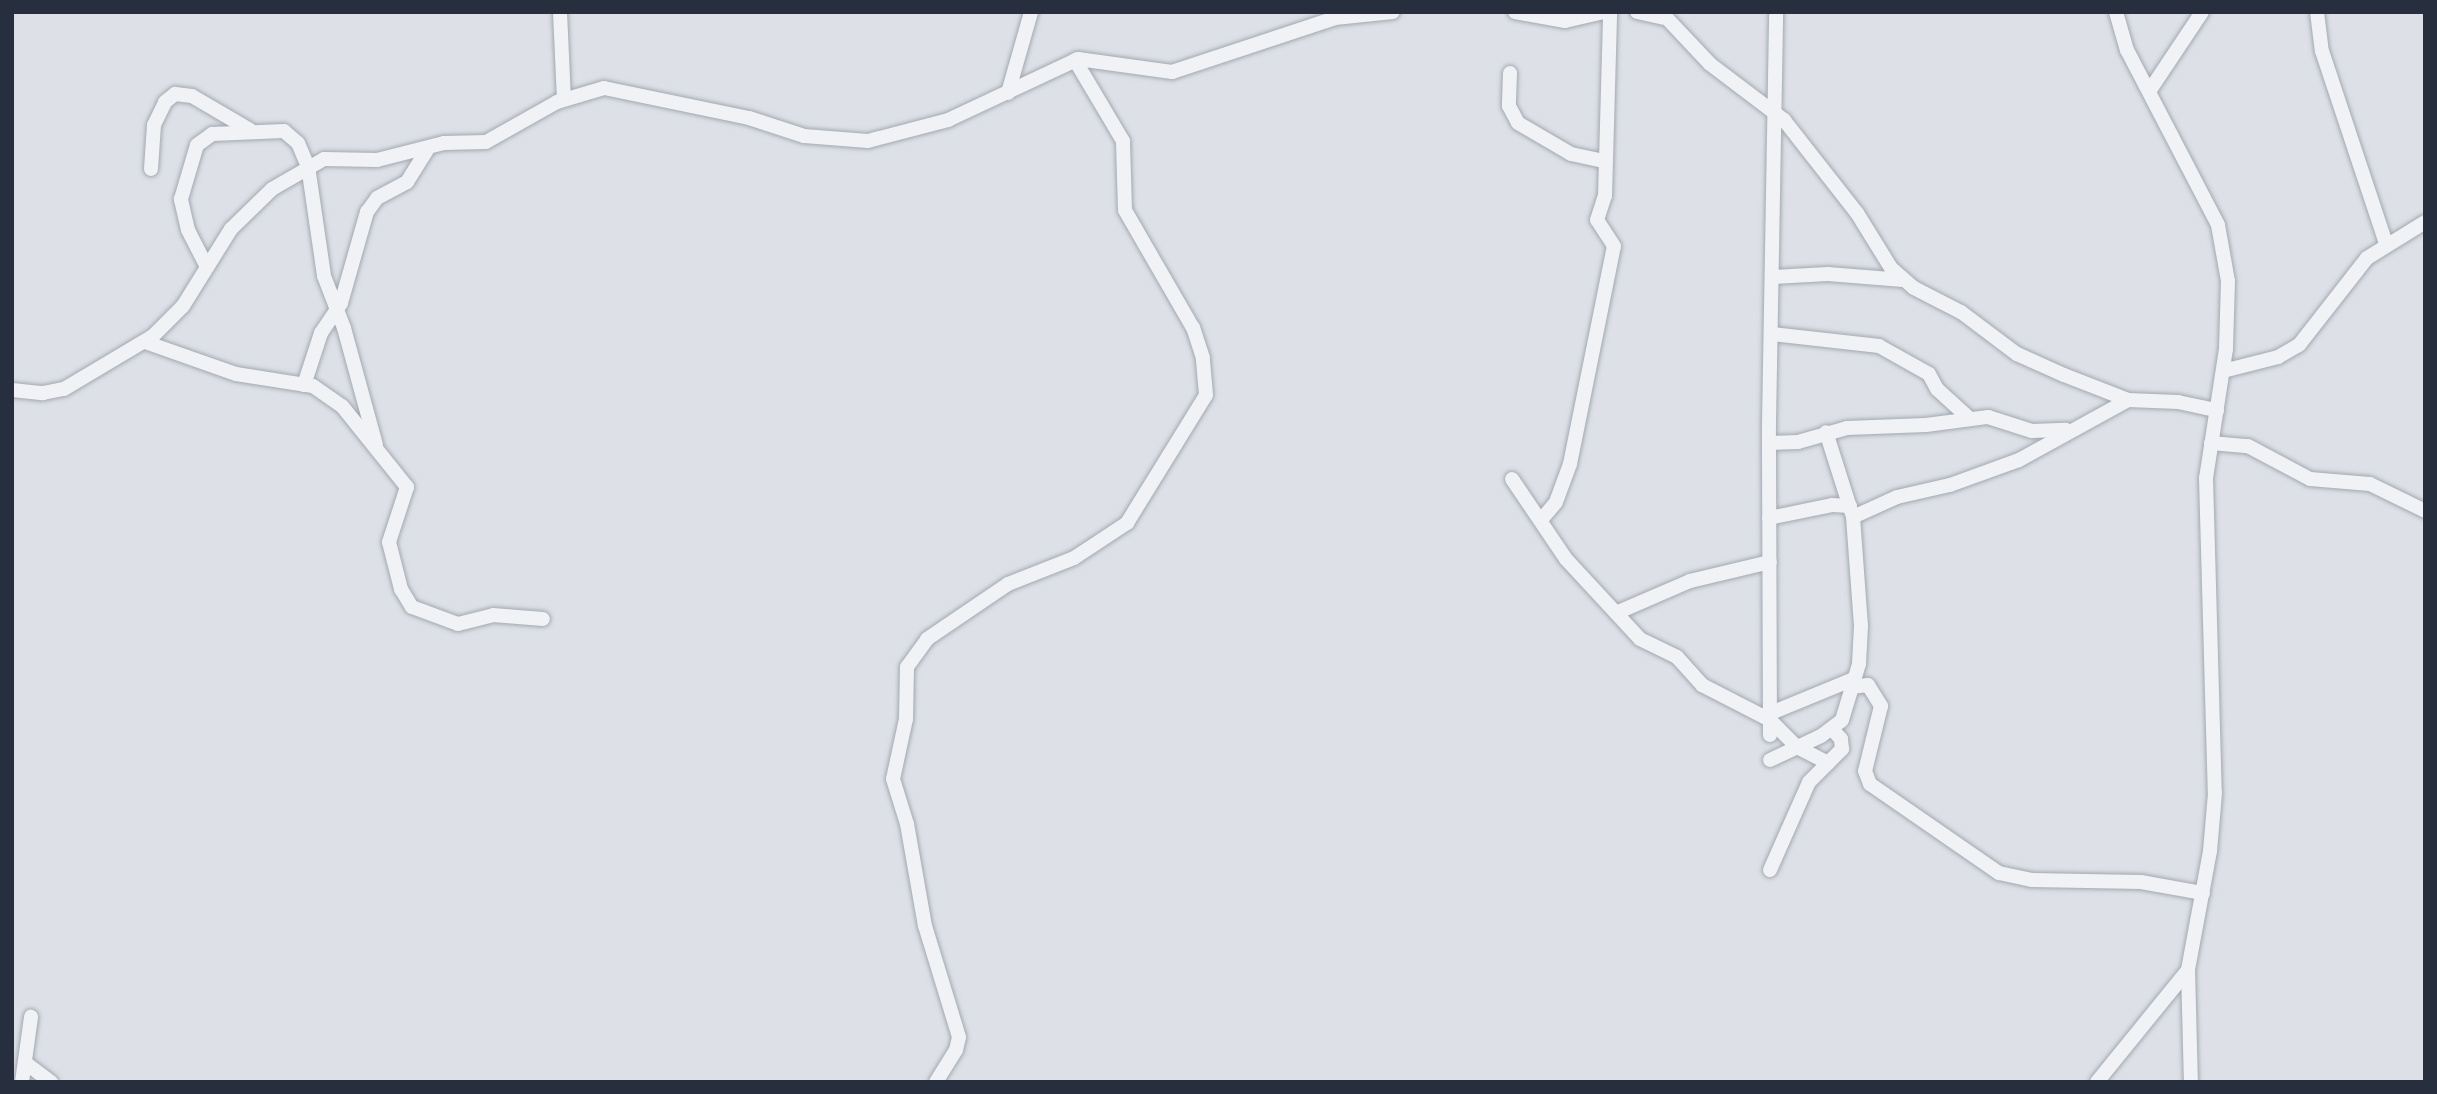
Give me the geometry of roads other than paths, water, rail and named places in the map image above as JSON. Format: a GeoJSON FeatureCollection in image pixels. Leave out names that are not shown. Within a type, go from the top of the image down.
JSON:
{"type":"FeatureCollection","features":[{"type":"Feature","properties":{"kind":"street"},"geometry":{"type":"LineString","coordinates":[[561,12],[564,99]]}},
{"type":"Feature","properties":{"kind":"street"},"geometry":{"type":"LineString","coordinates":[[1008,93],[1031,12]]}},
{"type":"Feature","properties":{"kind":"street"},"geometry":{"type":"LineString","coordinates":[[12,390],[43,393],[64,389],[145,342],[183,306],[224,237],[259,201],[308,166],[328,158],[377,160],[444,143],[486,142],[564,99],[604,89],[749,118],[804,136],[858,142],[936,125],[1075,60],[1172,72],[1335,18],[1393,12]]}},
{"type":"Feature","properties":{"kind":"street"},"geometry":{"type":"LineString","coordinates":[[1501,12],[1565,21],[1603,12]]}},
{"type":"Feature","properties":{"kind":"street"},"geometry":{"type":"LineString","coordinates":[[1541,520],[1556,502],[1570,464],[1612,261],[1613,242],[1597,220],[1605,196],[1610,12]]}},
{"type":"Feature","properties":{"kind":"street"},"geometry":{"type":"LineString","coordinates":[[1637,12],[1663,15],[1710,64],[1774,112],[1857,213],[1903,280]]}},
{"type":"Feature","properties":{"kind":"street"},"geometry":{"type":"LineString","coordinates":[[1770,723],[1769,443],[1776,12]]}},
{"type":"Feature","properties":{"kind":"street"},"geometry":{"type":"LineString","coordinates":[[2116,12],[2127,50],[2150,90],[2184,167],[2211,210],[2223,243],[2229,311],[2223,371],[2206,478],[2215,793],[2203,893],[2188,970],[2190,1082]]}},
{"type":"Feature","properties":{"kind":"street"},"geometry":{"type":"LineString","coordinates":[[2150,90],[2202,12]]}},
{"type":"Feature","properties":{"kind":"street"},"geometry":{"type":"LineString","coordinates":[[2316,12],[2322,51],[2386,243]]}},
{"type":"Feature","properties":{"kind":"street"},"geometry":{"type":"LineString","coordinates":[[936,1082],[956,1050],[959,1037],[925,926],[907,824],[894,781],[906,719],[907,667],[927,639],[1008,584],[1074,558],[1127,523],[1206,395],[1200,344],[1125,211],[1123,141],[1075,60]]}},
{"type":"Feature","properties":{"kind":"street"},"geometry":{"type":"LineString","coordinates":[[1510,73],[1509,106],[1518,123],[1571,153],[1604,162]]}},
{"type":"Feature","properties":{"kind":"street"},"geometry":{"type":"LineString","coordinates":[[151,169],[154,125],[165,102],[175,94],[192,96],[250,130]]}},
{"type":"Feature","properties":{"kind":"street"},"geometry":{"type":"LineString","coordinates":[[207,267],[182,208],[189,162],[202,139],[250,130],[284,131],[298,143],[308,166],[324,276],[338,310],[377,449]]}},
{"type":"Feature","properties":{"kind":"street"},"geometry":{"type":"LineString","coordinates":[[304,385],[321,333],[338,310],[367,212],[377,198],[407,182],[427,149]]}},
{"type":"Feature","properties":{"kind":"street"},"geometry":{"type":"LineString","coordinates":[[2223,371],[2278,356],[2299,345],[2367,258],[2386,243],[2425,222]]}},
{"type":"Feature","properties":{"kind":"street"},"geometry":{"type":"LineString","coordinates":[[1773,276],[1828,274],[1903,280],[1961,312],[2017,354],[2128,400],[2178,402],[2217,410]]}},
{"type":"Feature","properties":{"kind":"street"},"geometry":{"type":"LineString","coordinates":[[1772,334],[1879,346],[1929,374],[1937,389],[1970,419]]}},
{"type":"Feature","properties":{"kind":"street"},"geometry":{"type":"LineString","coordinates":[[145,342],[236,374],[304,385],[332,397],[407,487],[389,542],[401,589],[411,607],[458,624],[493,615],[543,619]]}},
{"type":"Feature","properties":{"kind":"street"},"geometry":{"type":"LineString","coordinates":[[1769,518],[1832,505],[1852,512],[1897,497],[1950,485],[2019,460],[2066,430],[2128,400]]}},
{"type":"Feature","properties":{"kind":"street"},"geometry":{"type":"LineString","coordinates":[[1769,443],[1798,442],[1826,432],[1988,417],[2032,431],[2066,430]]}},
{"type":"Feature","properties":{"kind":"street"},"geometry":{"type":"LineString","coordinates":[[1770,760],[1832,729],[1846,713],[1852,683],[1861,626],[1852,512],[1826,432]]}},
{"type":"Feature","properties":{"kind":"street"},"geometry":{"type":"LineString","coordinates":[[2210,443],[2248,446],[2310,479],[2370,484],[2425,511]]}},
{"type":"Feature","properties":{"kind":"street"},"geometry":{"type":"LineString","coordinates":[[1512,479],[1566,559],[1645,643],[1677,657],[1702,685],[1770,723],[1797,747],[1828,763]]}},
{"type":"Feature","properties":{"kind":"street"},"geometry":{"type":"LineString","coordinates":[[1616,613],[1690,581],[1770,562]]}},
{"type":"Feature","properties":{"kind":"street"},"geometry":{"type":"LineString","coordinates":[[1770,723],[1852,683],[1868,685],[1881,706],[1865,771],[1870,784],[1999,873],[2032,880],[2141,882],[2203,893]]}},
{"type":"Feature","properties":{"kind":"street"},"geometry":{"type":"LineString","coordinates":[[1770,870],[1804,791],[1843,744],[1832,729]]}},
{"type":"Feature","properties":{"kind":"street"},"geometry":{"type":"LineString","coordinates":[[2097,1082],[2188,970]]}},
{"type":"Feature","properties":{"kind":"street"},"geometry":{"type":"LineString","coordinates":[[22,1082],[27,1064],[31,1017]]}},
{"type":"Feature","properties":{"kind":"street"},"geometry":{"type":"LineString","coordinates":[[27,1064],[51,1082]]}}]}
